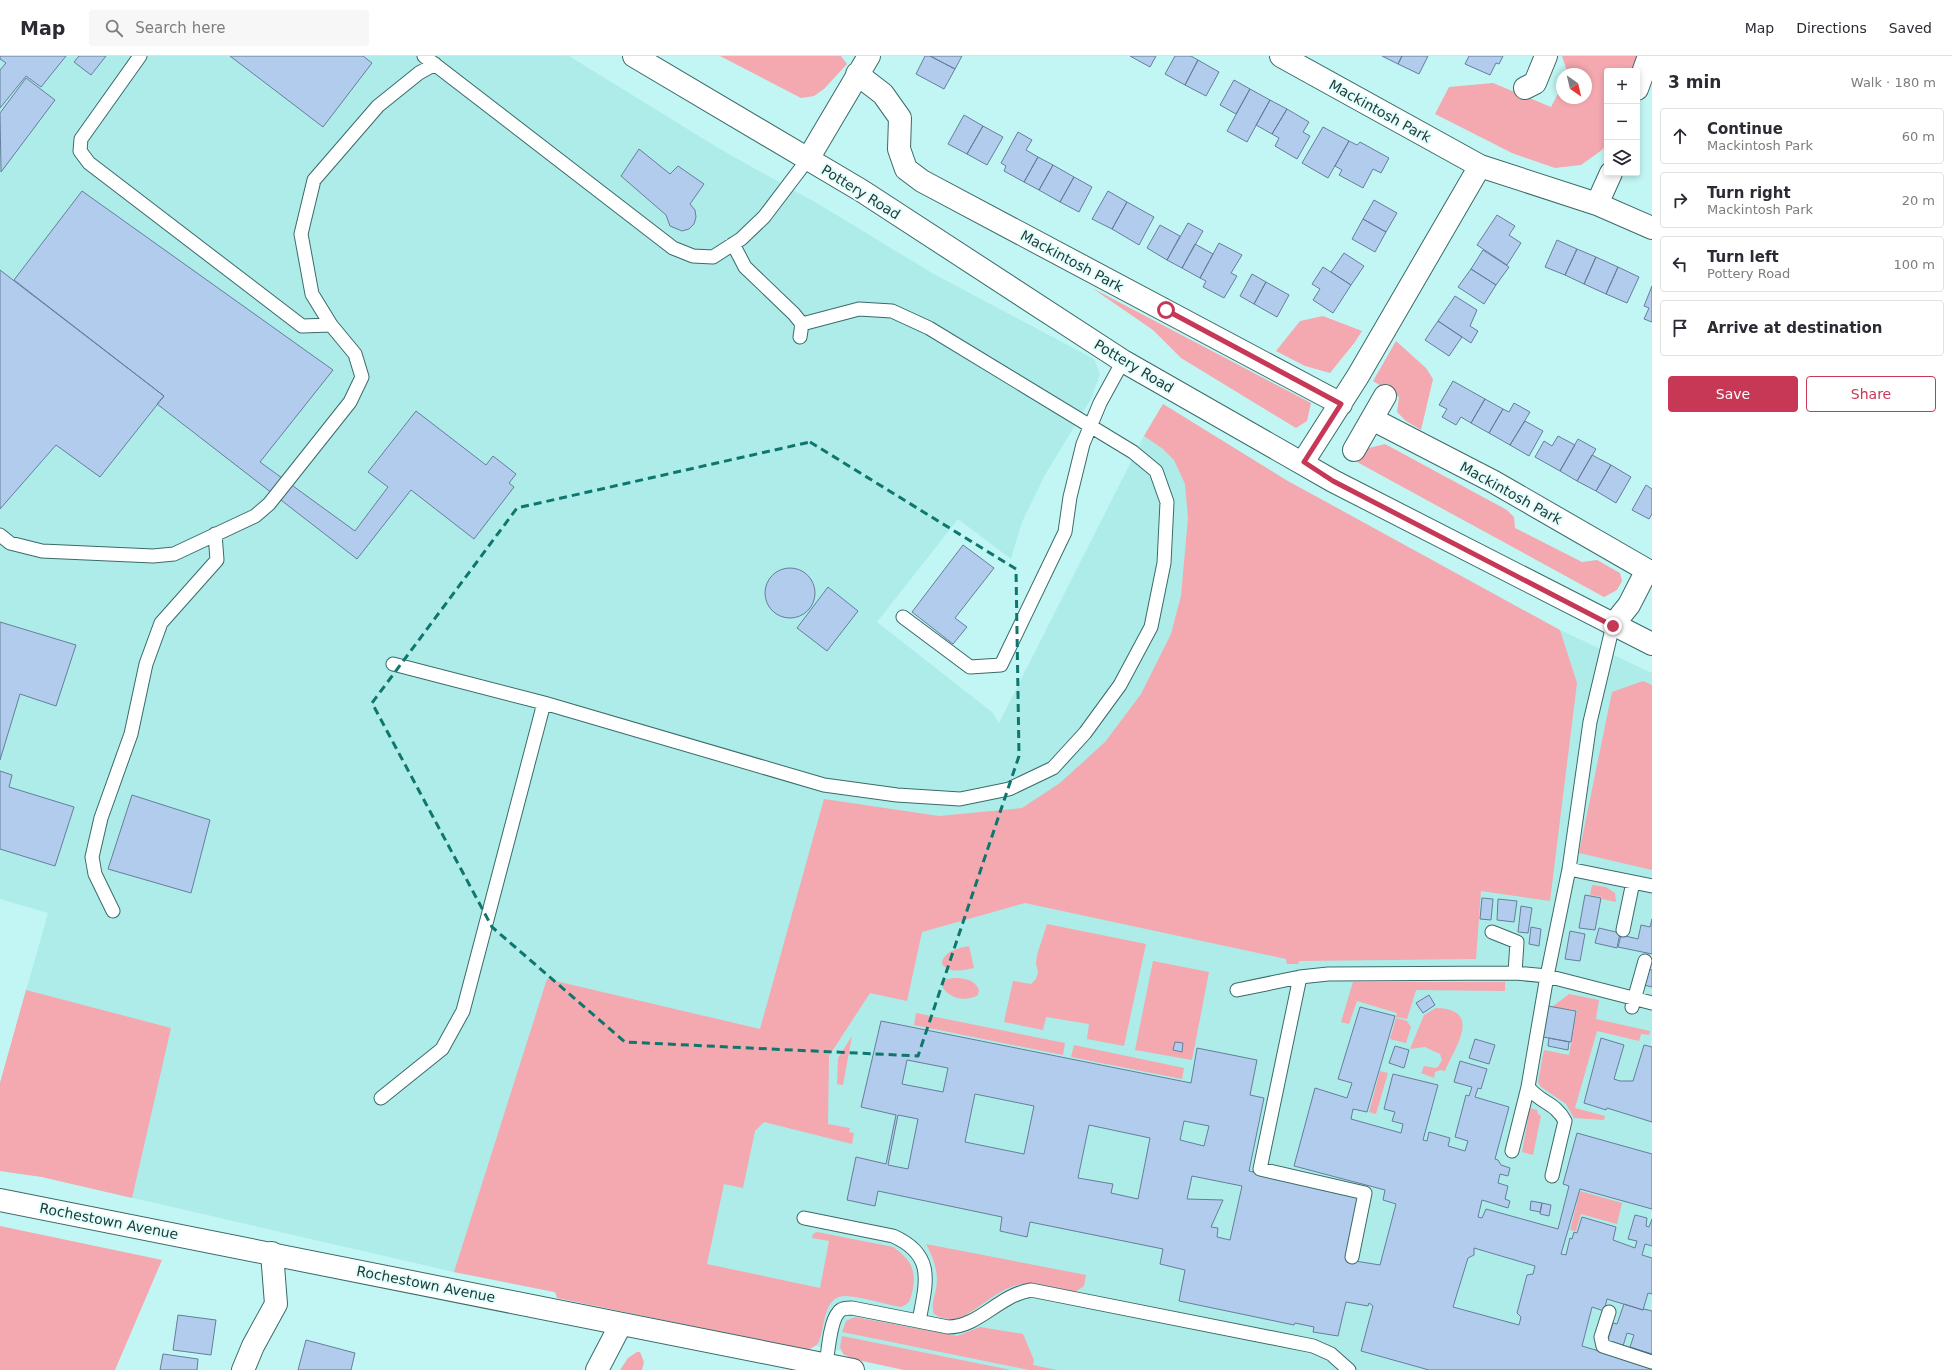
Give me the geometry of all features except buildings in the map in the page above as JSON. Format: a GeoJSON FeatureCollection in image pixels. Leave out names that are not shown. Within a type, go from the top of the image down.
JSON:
{"type":"FeatureCollection","features":[{"type":"Feature","properties":{"kind":"street","name":"Pottery Road"},"geometry":{"type":"LineString","coordinates":[[634,56],[862,191],[1123,361],[1304,462],[1333,481],[1613,626],[1652,644]]}},
{"type":"Feature","properties":{"kind":"street"},"geometry":{"type":"LineString","coordinates":[[808,159],[869,56]]}},
{"type":"Feature","properties":{"kind":"street","name":"Mackintosh Park"},"geometry":{"type":"LineString","coordinates":[[1281,56],[1480,166],[1597,204],[1652,228]]}},
{"type":"Feature","properties":{"kind":"street"},"geometry":{"type":"LineString","coordinates":[[1525,88],[1535,83],[1546,56]]}},
{"type":"Feature","properties":{"kind":"street"},"geometry":{"type":"LineString","coordinates":[[1640,81],[1649,56]]}},
{"type":"Feature","properties":{"kind":"street","name":"Mackintosh Park"},"geometry":{"type":"LineString","coordinates":[[857,74],[883,94],[900,118],[899,150],[906,168],[922,181],[1341,404]]}},
{"type":"Feature","properties":{"kind":"street"},"geometry":{"type":"LineString","coordinates":[[1304,462],[1341,404],[1480,166]]}},
{"type":"Feature","properties":{"kind":"street"},"geometry":{"type":"LineString","coordinates":[[1597,204],[1610,176]]}},
{"type":"Feature","properties":{"kind":"street"},"geometry":{"type":"LineString","coordinates":[[1354,450],[1385,396]]}},
{"type":"Feature","properties":{"kind":"street","name":"Mackintosh Park"},"geometry":{"type":"LineString","coordinates":[[1372,419],[1494,482],[1650,571],[1629,605],[1613,626]]}},
{"type":"Feature","properties":{"kind":"street","name":"Rochestown Avenue"},"geometry":{"type":"LineString","coordinates":[[0,1200],[853,1370]]}},
{"type":"Feature","properties":{"kind":"street"},"geometry":{"type":"LineString","coordinates":[[243,1370],[276,1304],[272,1253]]}},
{"type":"Feature","properties":{"kind":"street"},"geometry":{"type":"LineString","coordinates":[[597,1370],[622,1324]]}},
{"type":"Feature","properties":{"kind":"lane"},"geometry":{"type":"LineString","coordinates":[[140,56],[81,139],[80,151],[89,163],[302,326],[331,325]]}},
{"type":"Feature","properties":{"kind":"lane"},"geometry":{"type":"LineString","coordinates":[[0,535],[10,542],[42,551],[153,556],[174,554],[254,516],[268,504],[350,402],[362,377],[355,354],[331,325],[312,294],[301,234],[314,180],[378,106],[419,74],[430,60],[673,248],[693,256],[713,257],[741,240],[764,216],[808,159]]}},
{"type":"Feature","properties":{"kind":"lane"},"geometry":{"type":"LineString","coordinates":[[393,664],[544,703],[824,785],[897,795],[960,799],[1009,789],[1053,768],[1085,733],[1120,685],[1151,627],[1164,563],[1167,502],[1156,470],[1133,452],[929,328],[892,311],[859,309],[801,331],[794,314],[745,267],[733,244]]}},
{"type":"Feature","properties":{"kind":"lane"},"geometry":{"type":"LineString","coordinates":[[903,617],[970,667],[1001,665],[1065,532],[1070,497],[1083,444],[1100,403],[1123,361]]}},
{"type":"Feature","properties":{"kind":"lane"},"geometry":{"type":"LineString","coordinates":[[113,911],[95,874],[92,857],[101,818],[131,734],[146,664],[161,623],[217,560],[215,534]]}},
{"type":"Feature","properties":{"kind":"lane"},"geometry":{"type":"LineString","coordinates":[[1512,1151],[1528,1087],[1547,976],[1569,869],[1590,722],[1613,626]]}},
{"type":"Feature","properties":{"kind":"lane"},"geometry":{"type":"LineString","coordinates":[[381,1098],[442,1049],[463,1011],[544,703]]}},
{"type":"Feature","properties":{"kind":"lane"},"geometry":{"type":"LineString","coordinates":[[1569,869],[1652,886]]}},
{"type":"Feature","properties":{"kind":"lane"},"geometry":{"type":"LineString","coordinates":[[1623,930],[1633,882]]}},
{"type":"Feature","properties":{"kind":"lane"},"geometry":{"type":"LineString","coordinates":[[1492,932],[1517,942],[1515,973]]}},
{"type":"Feature","properties":{"kind":"lane"},"geometry":{"type":"LineString","coordinates":[[1634,1003],[1645,961]]}},
{"type":"Feature","properties":{"kind":"lane"},"geometry":{"type":"LineString","coordinates":[[1237,990],[1300,977],[1328,974],[1515,973],[1547,976],[1634,1003],[1652,1003]]}},
{"type":"Feature","properties":{"kind":"lane"},"geometry":{"type":"LineString","coordinates":[[1300,977],[1260,1169],[1365,1193],[1352,1257]]}},
{"type":"Feature","properties":{"kind":"lane"},"geometry":{"type":"LineString","coordinates":[[1528,1087],[1536,1096],[1560,1111],[1565,1121],[1552,1176]]}},
{"type":"Feature","properties":{"kind":"lane"},"geometry":{"type":"LineString","coordinates":[[804,1218],[893,1236],[903,1240],[911,1247],[924,1264],[926,1274],[926,1285],[919,1321]]}},
{"type":"Feature","properties":{"kind":"lane"},"geometry":{"type":"LineString","coordinates":[[826,1365],[834,1320],[838,1312],[844,1308],[852,1308],[948,1327],[958,1327],[968,1323],[1008,1297],[1019,1292],[1031,1290],[1116,1303],[1223,1325],[1313,1346],[1331,1354],[1349,1370]]}},
{"type":"Feature","properties":{"kind":"lane"},"geometry":{"type":"LineString","coordinates":[[1608,1312],[1601,1337],[1603,1346],[1652,1362]]}},
{"type":"Feature","properties":{"kind":"highlighted area"},"geometry":{"type":"Polygon","coordinates":[[[810,442],[1016,569],[1019,756],[918,1056],[625,1042],[492,927],[372,703],[517,508],[810,442]]]}},
{"type":"Feature","properties":{"kind":"shaded area"},"geometry":{"type":"Polygon","coordinates":[[[0,56],[569,56],[720,149],[820,205],[932,273],[1094,359],[1100,374],[1091,399],[1045,475],[1022,522],[1011,559],[958,519],[877,622],[992,712],[999,723],[1144,436],[1163,404],[1286,480],[1560,630],[1652,673],[1652,1370],[934,1370],[454,1272],[42,1177],[0,1171],[0,1083],[48,913],[0,899],[0,56]]]}},
{"type":"Feature","properties":{"kind":"shaded area"},"geometry":{"type":"Polygon","coordinates":[[[720,56],[841,56],[847,64],[824,89],[814,96],[801,98],[720,56]]]}},
{"type":"Feature","properties":{"kind":"shaded area"},"geometry":{"type":"Polygon","coordinates":[[[1562,56],[1639,56],[1634,68],[1604,68],[1604,147],[1581,165],[1555,168],[1512,153],[1435,114],[1449,87],[1493,83],[1551,107],[1556,97],[1556,104],[1592,104],[1592,68],[1566,68],[1562,56]]]}},
{"type":"Feature","properties":{"kind":"shaded area"},"geometry":{"type":"Polygon","coordinates":[[[1092,288],[1311,403],[1307,421],[1296,428],[1181,358],[1153,330],[1092,288]]]}},
{"type":"Feature","properties":{"kind":"shaded area"},"geometry":{"type":"Polygon","coordinates":[[[1323,316],[1362,331],[1330,373],[1305,366],[1276,351],[1300,321],[1323,316]]]}},
{"type":"Feature","properties":{"kind":"shaded area"},"geometry":{"type":"Polygon","coordinates":[[[1396,341],[1426,368],[1433,379],[1421,430],[1406,421],[1397,412],[1399,397],[1373,381],[1396,341]]]}},
{"type":"Feature","properties":{"kind":"shaded area"},"geometry":{"type":"Polygon","coordinates":[[[1163,404],[1286,480],[1560,630],[1577,683],[1550,901],[1481,891],[1476,959],[1299,961],[1298,964],[1287,964],[1286,959],[1025,903],[922,932],[907,1001],[870,993],[829,1056],[828,1124],[850,1128],[849,1132],[854,1133],[852,1144],[764,1122],[755,1131],[743,1188],[724,1184],[707,1264],[820,1288],[829,1241],[812,1238],[813,1234],[817,1232],[893,1247],[909,1261],[912,1267],[914,1278],[912,1293],[909,1302],[906,1305],[901,1307],[867,1299],[846,1296],[838,1297],[829,1306],[818,1343],[814,1347],[807,1350],[557,1298],[555,1292],[454,1272],[547,979],[760,1029],[824,799],[939,816],[1022,808],[1060,783],[1105,742],[1141,694],[1171,634],[1181,596],[1188,518],[1185,484],[1174,460],[1163,449],[1144,436],[1163,404]]]}},
{"type":"Feature","properties":{"kind":"shaded area"},"geometry":{"type":"Polygon","coordinates":[[[1385,444],[1507,510],[1514,517],[1515,528],[1582,562],[1597,560],[1620,573],[1622,581],[1617,590],[1604,597],[1357,462],[1369,448],[1385,444]]]}},
{"type":"Feature","properties":{"kind":"shaded area"},"geometry":{"type":"Polygon","coordinates":[[[1643,681],[1652,685],[1652,870],[1579,853],[1612,692],[1643,681]]]}},
{"type":"Feature","properties":{"kind":"shaded area"},"geometry":{"type":"Polygon","coordinates":[[[1592,885],[1606,887],[1615,893],[1616,902],[1590,895],[1592,885]]]}},
{"type":"Feature","properties":{"kind":"shaded area"},"geometry":{"type":"Polygon","coordinates":[[[1047,924],[1146,944],[1124,1046],[1087,1039],[1089,1024],[1046,1017],[1043,1030],[1004,1022],[1013,981],[1031,984],[1036,979],[1038,973],[1036,963],[1037,955],[1047,924]]]}},
{"type":"Feature","properties":{"kind":"shaded area"},"geometry":{"type":"Polygon","coordinates":[[[969,946],[974,968],[953,970],[942,964],[948,953],[956,949],[969,946]]]}},
{"type":"Feature","properties":{"kind":"shaded area"},"geometry":{"type":"Polygon","coordinates":[[[1153,961],[1209,972],[1192,1060],[1135,1050],[1153,961]]]}},
{"type":"Feature","properties":{"kind":"shaded area"},"geometry":{"type":"Polygon","coordinates":[[[947,979],[966,979],[975,984],[979,990],[978,995],[964,999],[950,995],[943,988],[942,983],[947,979]]]}},
{"type":"Feature","properties":{"kind":"shaded area"},"geometry":{"type":"Polygon","coordinates":[[[1353,982],[1505,982],[1505,991],[1416,990],[1407,1019],[1396,1017],[1397,1013],[1357,1001],[1349,1024],[1341,1022],[1353,982]]]}},
{"type":"Feature","properties":{"kind":"shaded area"},"geometry":{"type":"Polygon","coordinates":[[[26,990],[171,1028],[132,1198],[42,1177],[0,1171],[0,1083],[26,990]]]}},
{"type":"Feature","properties":{"kind":"shaded area"},"geometry":{"type":"Polygon","coordinates":[[[1569,994],[1599,1000],[1596,1019],[1650,1031],[1649,1035],[1641,1034],[1639,1041],[1597,1031],[1575,1108],[1605,1116],[1604,1120],[1574,1118],[1566,1104],[1541,1087],[1538,1082],[1544,1050],[1569,1055],[1577,1010],[1552,1007],[1569,994]]]}},
{"type":"Feature","properties":{"kind":"shaded area"},"geometry":{"type":"Polygon","coordinates":[[[1436,1008],[1451,1010],[1459,1015],[1462,1023],[1462,1032],[1459,1042],[1445,1071],[1441,1070],[1435,1072],[1434,1078],[1421,1073],[1424,1066],[1435,1068],[1438,1067],[1442,1060],[1440,1054],[1425,1047],[1410,1049],[1424,1015],[1436,1008]]]}},
{"type":"Feature","properties":{"kind":"shaded area"},"geometry":{"type":"Polygon","coordinates":[[[916,1013],[1065,1043],[1063,1055],[914,1025],[916,1013]]]}},
{"type":"Feature","properties":{"kind":"shaded area"},"geometry":{"type":"Polygon","coordinates":[[[1396,1018],[1407,1021],[1411,1027],[1406,1043],[1390,1039],[1396,1018]]]}},
{"type":"Feature","properties":{"kind":"shaded area"},"geometry":{"type":"Polygon","coordinates":[[[852,1036],[843,1085],[837,1084],[838,1058],[852,1036]]]}},
{"type":"Feature","properties":{"kind":"shaded area"},"geometry":{"type":"Polygon","coordinates":[[[1074,1045],[1184,1068],[1182,1079],[1071,1057],[1074,1045]]]}},
{"type":"Feature","properties":{"kind":"shaded area"},"geometry":{"type":"Polygon","coordinates":[[[1380,1071],[1388,1073],[1376,1114],[1369,1112],[1380,1071]]]}},
{"type":"Feature","properties":{"kind":"shaded area"},"geometry":{"type":"Polygon","coordinates":[[[1530,1108],[1537,1110],[1538,1114],[1541,1116],[1533,1155],[1522,1152],[1530,1108]]]}},
{"type":"Feature","properties":{"kind":"shaded area"},"geometry":{"type":"Polygon","coordinates":[[[1580,1191],[1622,1203],[1617,1224],[1581,1214],[1576,1231],[1570,1230],[1580,1191]]]}},
{"type":"Feature","properties":{"kind":"shaded area"},"geometry":{"type":"Polygon","coordinates":[[[0,1226],[162,1260],[115,1370],[0,1370],[0,1226]]]}},
{"type":"Feature","properties":{"kind":"shaded area"},"geometry":{"type":"Polygon","coordinates":[[[926,1244],[1086,1275],[1084,1286],[1075,1292],[1036,1284],[1014,1286],[998,1293],[960,1318],[943,1318],[934,1314],[933,1311],[937,1277],[933,1260],[926,1244]]]}},
{"type":"Feature","properties":{"kind":"shaded area"},"geometry":{"type":"Polygon","coordinates":[[[855,1317],[957,1336],[980,1327],[1023,1334],[1034,1360],[1033,1365],[1057,1370],[1029,1370],[842,1332],[846,1321],[855,1317]]]}},
{"type":"Feature","properties":{"kind":"shaded area"},"geometry":{"type":"Polygon","coordinates":[[[842,1336],[1011,1370],[904,1370],[853,1359],[843,1354],[840,1347],[842,1336]]]}},
{"type":"Feature","properties":{"kind":"shaded area"},"geometry":{"type":"Polygon","coordinates":[[[637,1352],[640,1352],[644,1362],[642,1370],[620,1370],[628,1358],[637,1352]]]}},
{"type":"Feature","properties":{"kind":"route"},"geometry":{"type":"LineString","coordinates":[[1166,310],[1341,404],[1304,462],[1333,481],[1613,626]]}}]}
